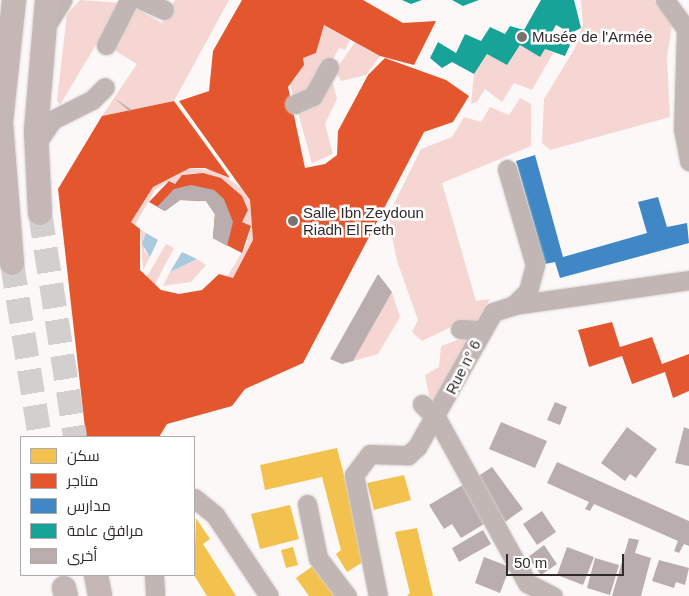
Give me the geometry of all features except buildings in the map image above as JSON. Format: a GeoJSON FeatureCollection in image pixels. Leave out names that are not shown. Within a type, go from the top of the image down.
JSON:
{"type":"FeatureCollection","features":[{"type":"Feature","properties":{"kind":"main road"},"geometry":{"type":"LineString","coordinates":[[12,263],[1,122],[14,0]]}},
{"type":"Feature","properties":{"kind":"main road"},"geometry":{"type":"LineString","coordinates":[[40,213],[36,144],[43,32],[47,0]]}},
{"type":"Feature","properties":{"kind":"main road"},"geometry":{"type":"LineString","coordinates":[[96,576],[100,596]]}},
{"type":"Feature","properties":{"kind":"street"},"geometry":{"type":"LineString","coordinates":[[43,32],[62,0]]}},
{"type":"Feature","properties":{"kind":"street"},"geometry":{"type":"LineString","coordinates":[[106,45],[129,0]]}},
{"type":"Feature","properties":{"kind":"street"},"geometry":{"type":"LineString","coordinates":[[142,0],[164,10]]}},
{"type":"Feature","properties":{"kind":"street"},"geometry":{"type":"LineString","coordinates":[[665,0],[686,30],[688,47],[683,130],[689,161]]}},
{"type":"Feature","properties":{"kind":"street"},"geometry":{"type":"LineString","coordinates":[[295,104],[313,96],[329,67]]}},
{"type":"Feature","properties":{"kind":"street"},"geometry":{"type":"LineString","coordinates":[[36,144],[52,120],[92,100],[101,83],[56,113],[46,110],[38,99]]}},
{"type":"Feature","properties":{"kind":"street"},"geometry":{"type":"LineString","coordinates":[[507,169],[535,265],[528,291],[514,305]]}},
{"type":"Feature","properties":{"kind":"street","name":"Rue n° 6"},"geometry":{"type":"LineString","coordinates":[[378,596],[354,475],[370,454],[408,455],[436,419],[481,330],[494,312],[514,305],[689,280]]}},
{"type":"Feature","properties":{"kind":"street"},"geometry":{"type":"LineString","coordinates":[[460,329],[481,330]]}},
{"type":"Feature","properties":{"kind":"street"},"geometry":{"type":"LineString","coordinates":[[422,404],[436,419],[536,592]]}},
{"type":"Feature","properties":{"kind":"street"},"geometry":{"type":"LineString","coordinates":[[195,499],[215,515],[269,596]]}},
{"type":"Feature","properties":{"kind":"street"},"geometry":{"type":"LineString","coordinates":[[307,504],[318,558],[347,596]]}},
{"type":"Feature","properties":{"kind":"street"},"geometry":{"type":"LineString","coordinates":[[154,576],[155,596]]}},
{"type":"Feature","properties":{"kind":"shaded area"},"geometry":{"type":"Polygon","coordinates":[[[80,0],[121,3],[60,105],[57,100],[67,14],[80,0]]]}},
{"type":"Feature","properties":{"kind":"shaded area"},"geometry":{"type":"Polygon","coordinates":[[[175,0],[229,0],[174,101],[102,116],[137,64],[114,50],[137,9],[162,23],[175,0]]]}},
{"type":"Feature","properties":{"kind":"shaded area"},"geometry":{"type":"Polygon","coordinates":[[[581,0],[654,0],[672,24],[667,58],[670,117],[550,150],[542,143],[544,99],[575,48],[583,24],[581,0]]]}},
{"type":"Feature","properties":{"kind":"shaded area"},"geometry":{"type":"Polygon","coordinates":[[[324,25],[350,40],[345,50],[339,48],[329,67],[337,99],[325,124],[333,154],[312,163],[289,81],[296,78],[303,58],[316,53],[324,25]]]}},
{"type":"Feature","properties":{"kind":"shaded area"},"geometry":{"type":"Polygon","coordinates":[[[355,42],[380,56],[366,75],[341,81],[335,71],[355,42]]]}},
{"type":"Feature","properties":{"kind":"shaded area"},"geometry":{"type":"Polygon","coordinates":[[[520,45],[540,57],[545,49],[553,53],[532,90],[514,83],[502,102],[485,89],[477,102],[471,104],[474,74],[487,54],[507,65],[520,45]]]}},
{"type":"Feature","properties":{"kind":"shaded area"},"geometry":{"type":"Polygon","coordinates":[[[520,98],[531,104],[531,146],[442,183],[476,301],[490,299],[476,322],[455,325],[422,341],[412,332],[418,320],[397,261],[388,216],[421,149],[452,137],[464,117],[481,122],[490,107],[509,115],[520,98]]]}},
{"type":"Feature","properties":{"kind":"shaded area"},"geometry":{"type":"Polygon","coordinates":[[[190,168],[218,171],[241,188],[250,200],[253,240],[233,278],[227,277],[247,244],[251,227],[242,222],[248,210],[242,196],[221,178],[193,173],[182,175],[175,184],[169,181],[155,190],[135,225],[131,222],[153,187],[190,168]]]}},
{"type":"Feature","properties":{"kind":"shaded area"},"geometry":{"type":"Polygon","coordinates":[[[140,229],[146,233],[144,250],[150,257],[143,270],[140,229]]]}},
{"type":"Feature","properties":{"kind":"shaded area"},"geometry":{"type":"Polygon","coordinates":[[[166,244],[174,248],[154,286],[146,278],[166,244]]]}},
{"type":"Feature","properties":{"kind":"shaded area"},"geometry":{"type":"Polygon","coordinates":[[[197,259],[206,265],[191,282],[163,286],[170,272],[197,259]]]}},
{"type":"Feature","properties":{"kind":"shaded area"},"geometry":{"type":"Polygon","coordinates":[[[392,292],[400,317],[378,354],[353,361],[392,292]]]}},
{"type":"Feature","properties":{"kind":"shaded area"},"geometry":{"type":"Polygon","coordinates":[[[471,335],[431,405],[425,375],[439,367],[441,346],[471,335]]]}},
{"type":"Feature","properties":{"kind":"water"},"geometry":{"type":"Polygon","coordinates":[[[146,233],[158,240],[150,257],[142,244],[146,233]]]}},
{"type":"Feature","properties":{"kind":"water"},"geometry":{"type":"Polygon","coordinates":[[[182,252],[197,259],[170,272],[182,252]]]}},
{"type":"Feature","properties":{"kind":"tunnel"},"geometry":{"type":"LineString","coordinates":[[40,213],[75,436]]}},
{"type":"Feature","properties":{"kind":"tunnel"},"geometry":{"type":"LineString","coordinates":[[12,263],[40,436]]}},
{"type":"Feature","properties":{"kind":"place","name":"Musée de l'Armée"},"geometry":{"type":"Point","coordinates":[522,37]}},
{"type":"Feature","properties":{"kind":"place","name":"Salle Ibn Zeydoun Riadh El Feth"},"geometry":{"type":"Point","coordinates":[293,221]}}]}
